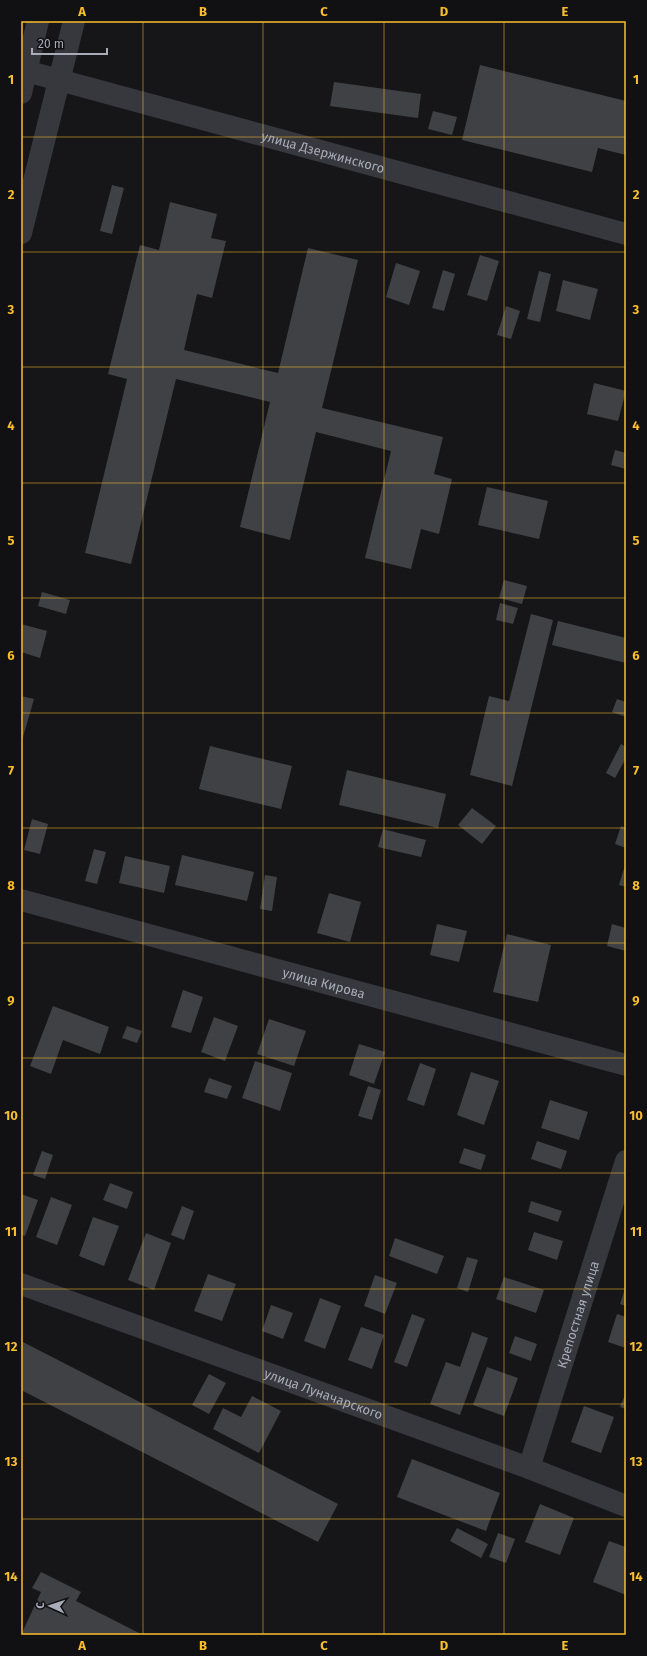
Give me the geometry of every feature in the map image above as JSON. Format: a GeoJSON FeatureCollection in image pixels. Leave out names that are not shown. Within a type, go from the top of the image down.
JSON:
{"type":"FeatureCollection","features":[{"type":"Feature","properties":{"kind":"street"},"geometry":{"type":"LineString","coordinates":[[21,93],[24,71],[38,21]]}},
{"type":"Feature","properties":{"kind":"street"},"geometry":{"type":"LineString","coordinates":[[21,233],[74,21]]}},
{"type":"Feature","properties":{"kind":"street","name":"улица Дзержинского"},"geometry":{"type":"LineString","coordinates":[[24,71],[626,234]]}},
{"type":"Feature","properties":{"kind":"street","name":"улица Кирова"},"geometry":{"type":"LineString","coordinates":[[21,900],[626,1065]]}},
{"type":"Feature","properties":{"kind":"street","name":"Крепостная улица"},"geometry":{"type":"LineString","coordinates":[[529,1468],[626,1161]]}},
{"type":"Feature","properties":{"kind":"street","name":"улица Луначарского"},"geometry":{"type":"LineString","coordinates":[[21,1284],[529,1468],[626,1506]]}},
{"type":"Feature","properties":{"kind":"building"},"geometry":{"type":"Polygon","coordinates":[[[480,65],[626,101],[626,155],[598,148],[592,172],[462,140],[480,65]]]}},
{"type":"Feature","properties":{"kind":"building"},"geometry":{"type":"Polygon","coordinates":[[[334,82],[421,94],[418,118],[330,106],[334,82]]]}},
{"type":"Feature","properties":{"kind":"building"},"geometry":{"type":"Polygon","coordinates":[[[433,111],[457,117],[452,135],[428,129],[433,111]]]}},
{"type":"Feature","properties":{"kind":"building"},"geometry":{"type":"Polygon","coordinates":[[[112,185],[124,188],[112,234],[100,231],[112,185]]]}},
{"type":"Feature","properties":{"kind":"building"},"geometry":{"type":"Polygon","coordinates":[[[170,202],[217,214],[211,238],[226,241],[212,298],[197,294],[184,350],[278,373],[308,248],[358,260],[322,408],[443,437],[434,474],[452,479],[439,534],[421,529],[411,569],[365,558],[391,451],[316,432],[290,540],[240,527],[270,402],[176,379],[131,564],[85,553],[127,379],[108,374],[140,245],[159,250],[170,202]]]}},
{"type":"Feature","properties":{"kind":"building"},"geometry":{"type":"Polygon","coordinates":[[[480,255],[499,261],[487,301],[467,295],[480,255]]]}},
{"type":"Feature","properties":{"kind":"building"},"geometry":{"type":"Polygon","coordinates":[[[396,263],[420,271],[409,305],[386,297],[396,263]]]}},
{"type":"Feature","properties":{"kind":"building"},"geometry":{"type":"Polygon","coordinates":[[[443,270],[455,274],[444,311],[432,308],[443,270]]]}},
{"type":"Feature","properties":{"kind":"building"},"geometry":{"type":"Polygon","coordinates":[[[539,271],[551,274],[540,322],[527,319],[539,271]]]}},
{"type":"Feature","properties":{"kind":"building"},"geometry":{"type":"Polygon","coordinates":[[[563,280],[598,289],[590,320],[556,311],[563,280]]]}},
{"type":"Feature","properties":{"kind":"building"},"geometry":{"type":"Polygon","coordinates":[[[506,306],[520,311],[511,339],[497,335],[506,306]]]}},
{"type":"Feature","properties":{"kind":"building"},"geometry":{"type":"Polygon","coordinates":[[[594,383],[626,391],[618,421],[587,414],[594,383]]]}},
{"type":"Feature","properties":{"kind":"building"},"geometry":{"type":"Polygon","coordinates":[[[615,450],[626,453],[626,469],[611,465],[615,450]]]}},
{"type":"Feature","properties":{"kind":"building"},"geometry":{"type":"Polygon","coordinates":[[[487,487],[548,501],[539,539],[478,525],[487,487]]]}},
{"type":"Feature","properties":{"kind":"building"},"geometry":{"type":"Polygon","coordinates":[[[504,580],[527,586],[522,604],[499,598],[504,580]]]}},
{"type":"Feature","properties":{"kind":"building"},"geometry":{"type":"Polygon","coordinates":[[[42,592],[70,600],[66,614],[38,606],[42,592]]]}},
{"type":"Feature","properties":{"kind":"building"},"geometry":{"type":"Polygon","coordinates":[[[500,603],[518,608],[513,624],[496,620],[500,603]]]}},
{"type":"Feature","properties":{"kind":"building"},"geometry":{"type":"Polygon","coordinates":[[[531,614],[553,620],[512,786],[470,775],[489,696],[509,701],[531,614]]]}},
{"type":"Feature","properties":{"kind":"building"},"geometry":{"type":"Polygon","coordinates":[[[558,621],[626,638],[626,663],[552,645],[558,621]]]}},
{"type":"Feature","properties":{"kind":"building"},"geometry":{"type":"Polygon","coordinates":[[[21,624],[47,631],[40,658],[21,652],[21,624]]]}},
{"type":"Feature","properties":{"kind":"building"},"geometry":{"type":"Polygon","coordinates":[[[21,696],[34,699],[21,744],[21,696]]]}},
{"type":"Feature","properties":{"kind":"building"},"geometry":{"type":"Polygon","coordinates":[[[617,699],[626,702],[626,717],[612,712],[617,699]]]}},
{"type":"Feature","properties":{"kind":"building"},"geometry":{"type":"Polygon","coordinates":[[[621,744],[626,747],[626,758],[615,778],[606,773],[621,744]]]}},
{"type":"Feature","properties":{"kind":"building"},"geometry":{"type":"Polygon","coordinates":[[[210,746],[292,766],[281,809],[199,789],[210,746]]]}},
{"type":"Feature","properties":{"kind":"building"},"geometry":{"type":"Polygon","coordinates":[[[347,770],[446,794],[438,828],[339,805],[347,770]]]}},
{"type":"Feature","properties":{"kind":"building"},"geometry":{"type":"Polygon","coordinates":[[[472,808],[496,826],[482,844],[458,825],[472,808]]]}},
{"type":"Feature","properties":{"kind":"building"},"geometry":{"type":"Polygon","coordinates":[[[32,819],[48,824],[40,854],[24,850],[32,819]]]}},
{"type":"Feature","properties":{"kind":"building"},"geometry":{"type":"Polygon","coordinates":[[[621,826],[626,828],[626,848],[615,844],[621,826]]]}},
{"type":"Feature","properties":{"kind":"building"},"geometry":{"type":"Polygon","coordinates":[[[383,829],[426,840],[421,857],[378,847],[383,829]]]}},
{"type":"Feature","properties":{"kind":"building"},"geometry":{"type":"Polygon","coordinates":[[[94,849],[106,852],[97,884],[85,881],[94,849]]]}},
{"type":"Feature","properties":{"kind":"building"},"geometry":{"type":"Polygon","coordinates":[[[182,855],[254,872],[247,901],[175,885],[182,855]]]}},
{"type":"Feature","properties":{"kind":"building"},"geometry":{"type":"Polygon","coordinates":[[[125,856],[170,866],[164,893],[119,883],[125,856]]]}},
{"type":"Feature","properties":{"kind":"building"},"geometry":{"type":"Polygon","coordinates":[[[626,862],[626,887],[619,885],[626,862]]]}},
{"type":"Feature","properties":{"kind":"building"},"geometry":{"type":"Polygon","coordinates":[[[265,875],[277,877],[272,911],[260,909],[265,875]]]}},
{"type":"Feature","properties":{"kind":"building"},"geometry":{"type":"Polygon","coordinates":[[[329,893],[361,902],[350,942],[317,933],[329,893]]]}},
{"type":"Feature","properties":{"kind":"building"},"geometry":{"type":"Polygon","coordinates":[[[437,924],[467,931],[459,962],[430,955],[437,924]]]}},
{"type":"Feature","properties":{"kind":"building"},"geometry":{"type":"Polygon","coordinates":[[[612,924],[626,928],[626,951],[607,946],[612,924]]]}},
{"type":"Feature","properties":{"kind":"building"},"geometry":{"type":"Polygon","coordinates":[[[507,934],[551,945],[538,1002],[493,992],[507,934]]]}},
{"type":"Feature","properties":{"kind":"building"},"geometry":{"type":"Polygon","coordinates":[[[183,990],[203,997],[191,1033],[171,1027],[183,990]]]}},
{"type":"Feature","properties":{"kind":"building"},"geometry":{"type":"Polygon","coordinates":[[[53,1006],[109,1027],[100,1054],[63,1040],[51,1074],[30,1066],[53,1006]]]}},
{"type":"Feature","properties":{"kind":"building"},"geometry":{"type":"Polygon","coordinates":[[[214,1017],[238,1026],[225,1061],[201,1052],[214,1017]]]}},
{"type":"Feature","properties":{"kind":"building"},"geometry":{"type":"Polygon","coordinates":[[[269,1019],[306,1031],[294,1066],[257,1054],[269,1019]]]}},
{"type":"Feature","properties":{"kind":"building"},"geometry":{"type":"Polygon","coordinates":[[[127,1026],[142,1031],[137,1043],[122,1038],[127,1026]]]}},
{"type":"Feature","properties":{"kind":"building"},"geometry":{"type":"Polygon","coordinates":[[[359,1044],[385,1052],[374,1084],[349,1075],[359,1044]]]}},
{"type":"Feature","properties":{"kind":"building"},"geometry":{"type":"Polygon","coordinates":[[[255,1061],[292,1073],[280,1111],[242,1098],[255,1061]]]}},
{"type":"Feature","properties":{"kind":"building"},"geometry":{"type":"Polygon","coordinates":[[[420,1063],[436,1069],[424,1106],[407,1100],[420,1063]]]}},
{"type":"Feature","properties":{"kind":"building"},"geometry":{"type":"Polygon","coordinates":[[[471,1072],[499,1081],[484,1125],[457,1115],[471,1072]]]}},
{"type":"Feature","properties":{"kind":"building"},"geometry":{"type":"Polygon","coordinates":[[[209,1078],[232,1086],[227,1099],[204,1092],[209,1078]]]}},
{"type":"Feature","properties":{"kind":"building"},"geometry":{"type":"Polygon","coordinates":[[[368,1086],[381,1090],[372,1120],[358,1116],[368,1086]]]}},
{"type":"Feature","properties":{"kind":"building"},"geometry":{"type":"Polygon","coordinates":[[[550,1100],[588,1112],[579,1140],[541,1128],[550,1100]]]}},
{"type":"Feature","properties":{"kind":"building"},"geometry":{"type":"Polygon","coordinates":[[[537,1141],[567,1151],[561,1169],[531,1159],[537,1141]]]}},
{"type":"Feature","properties":{"kind":"building"},"geometry":{"type":"Polygon","coordinates":[[[464,1148],[486,1155],[481,1170],[459,1163],[464,1148]]]}},
{"type":"Feature","properties":{"kind":"building"},"geometry":{"type":"Polygon","coordinates":[[[42,1151],[53,1155],[45,1179],[33,1175],[42,1151]]]}},
{"type":"Feature","properties":{"kind":"building"},"geometry":{"type":"Polygon","coordinates":[[[110,1183],[133,1192],[127,1209],[103,1200],[110,1183]]]}},
{"type":"Feature","properties":{"kind":"building"},"geometry":{"type":"Polygon","coordinates":[[[21,1194],[38,1200],[25,1236],[21,1235],[21,1194]]]}},
{"type":"Feature","properties":{"kind":"building"},"geometry":{"type":"Polygon","coordinates":[[[51,1197],[72,1205],[57,1245],[36,1237],[51,1197]]]}},
{"type":"Feature","properties":{"kind":"building"},"geometry":{"type":"Polygon","coordinates":[[[531,1201],[562,1211],[558,1222],[528,1212],[531,1201]]]}},
{"type":"Feature","properties":{"kind":"building"},"geometry":{"type":"Polygon","coordinates":[[[182,1206],[194,1211],[184,1240],[171,1235],[182,1206]]]}},
{"type":"Feature","properties":{"kind":"building"},"geometry":{"type":"Polygon","coordinates":[[[93,1217],[119,1226],[104,1266],[79,1256],[93,1217]]]}},
{"type":"Feature","properties":{"kind":"building"},"geometry":{"type":"Polygon","coordinates":[[[534,1232],[563,1241],[557,1260],[528,1250],[534,1232]]]}},
{"type":"Feature","properties":{"kind":"building"},"geometry":{"type":"Polygon","coordinates":[[[146,1233],[171,1243],[154,1290],[128,1280],[146,1233]]]}},
{"type":"Feature","properties":{"kind":"building"},"geometry":{"type":"Polygon","coordinates":[[[395,1238],[444,1256],[437,1274],[389,1256],[395,1238]]]}},
{"type":"Feature","properties":{"kind":"building"},"geometry":{"type":"Polygon","coordinates":[[[467,1257],[478,1260],[468,1292],[457,1288],[467,1257]]]}},
{"type":"Feature","properties":{"kind":"building"},"geometry":{"type":"Polygon","coordinates":[[[208,1274],[236,1284],[222,1321],[194,1311],[208,1274]]]}},
{"type":"Feature","properties":{"kind":"building"},"geometry":{"type":"Polygon","coordinates":[[[375,1275],[397,1283],[385,1314],[364,1306],[375,1275]]]}},
{"type":"Feature","properties":{"kind":"building"},"geometry":{"type":"Polygon","coordinates":[[[504,1277],[544,1290],[536,1313],[496,1299],[504,1277]]]}},
{"type":"Feature","properties":{"kind":"building"},"geometry":{"type":"Polygon","coordinates":[[[626,1285],[626,1306],[620,1304],[626,1285]]]}},
{"type":"Feature","properties":{"kind":"building"},"geometry":{"type":"Polygon","coordinates":[[[320,1298],[341,1306],[325,1349],[304,1341],[320,1298]]]}},
{"type":"Feature","properties":{"kind":"building"},"geometry":{"type":"Polygon","coordinates":[[[271,1305],[293,1313],[283,1339],[262,1331],[271,1305]]]}},
{"type":"Feature","properties":{"kind":"building"},"geometry":{"type":"Polygon","coordinates":[[[412,1314],[425,1319],[407,1367],[394,1362],[412,1314]]]}},
{"type":"Feature","properties":{"kind":"building"},"geometry":{"type":"Polygon","coordinates":[[[617,1314],[626,1317],[626,1348],[608,1342],[617,1314]]]}},
{"type":"Feature","properties":{"kind":"building"},"geometry":{"type":"Polygon","coordinates":[[[361,1327],[384,1335],[372,1369],[348,1360],[361,1327]]]}},
{"type":"Feature","properties":{"kind":"building"},"geometry":{"type":"Polygon","coordinates":[[[472,1332],[488,1338],[460,1415],[430,1404],[446,1362],[460,1367],[472,1332]]]}},
{"type":"Feature","properties":{"kind":"building"},"geometry":{"type":"Polygon","coordinates":[[[515,1336],[537,1344],[531,1361],[509,1353],[515,1336]]]}},
{"type":"Feature","properties":{"kind":"building"},"geometry":{"type":"Polygon","coordinates":[[[21,1341],[338,1504],[318,1542],[21,1390],[21,1341]]]}},
{"type":"Feature","properties":{"kind":"building"},"geometry":{"type":"Polygon","coordinates":[[[487,1367],[518,1378],[504,1416],[473,1405],[487,1367]]]}},
{"type":"Feature","properties":{"kind":"building"},"geometry":{"type":"Polygon","coordinates":[[[209,1374],[226,1383],[209,1414],[192,1405],[209,1374]]]}},
{"type":"Feature","properties":{"kind":"building"},"geometry":{"type":"Polygon","coordinates":[[[626,1392],[626,1409],[620,1407],[626,1392]]]}},
{"type":"Feature","properties":{"kind":"building"},"geometry":{"type":"Polygon","coordinates":[[[252,1396],[281,1411],[259,1453],[213,1429],[223,1408],[241,1417],[252,1396]]]}},
{"type":"Feature","properties":{"kind":"building"},"geometry":{"type":"Polygon","coordinates":[[[584,1406],[614,1417],[601,1453],[571,1442],[584,1406]]]}},
{"type":"Feature","properties":{"kind":"building"},"geometry":{"type":"Polygon","coordinates":[[[412,1459],[500,1493],[486,1531],[397,1497],[412,1459]]]}},
{"type":"Feature","properties":{"kind":"building"},"geometry":{"type":"Polygon","coordinates":[[[540,1504],[574,1518],[560,1555],[525,1542],[540,1504]]]}},
{"type":"Feature","properties":{"kind":"building"},"geometry":{"type":"Polygon","coordinates":[[[457,1528],[488,1544],[481,1558],[450,1541],[457,1528]]]}},
{"type":"Feature","properties":{"kind":"building"},"geometry":{"type":"Polygon","coordinates":[[[498,1533],[515,1539],[506,1563],[489,1557],[498,1533]]]}},
{"type":"Feature","properties":{"kind":"building"},"geometry":{"type":"Polygon","coordinates":[[[609,1541],[626,1547],[626,1595],[593,1582],[609,1541]]]}},
{"type":"Feature","properties":{"kind":"building"},"geometry":{"type":"Polygon","coordinates":[[[41,1572],[81,1592],[76,1601],[143,1635],[21,1635],[41,1592],[32,1588],[41,1572]]]}}]}
